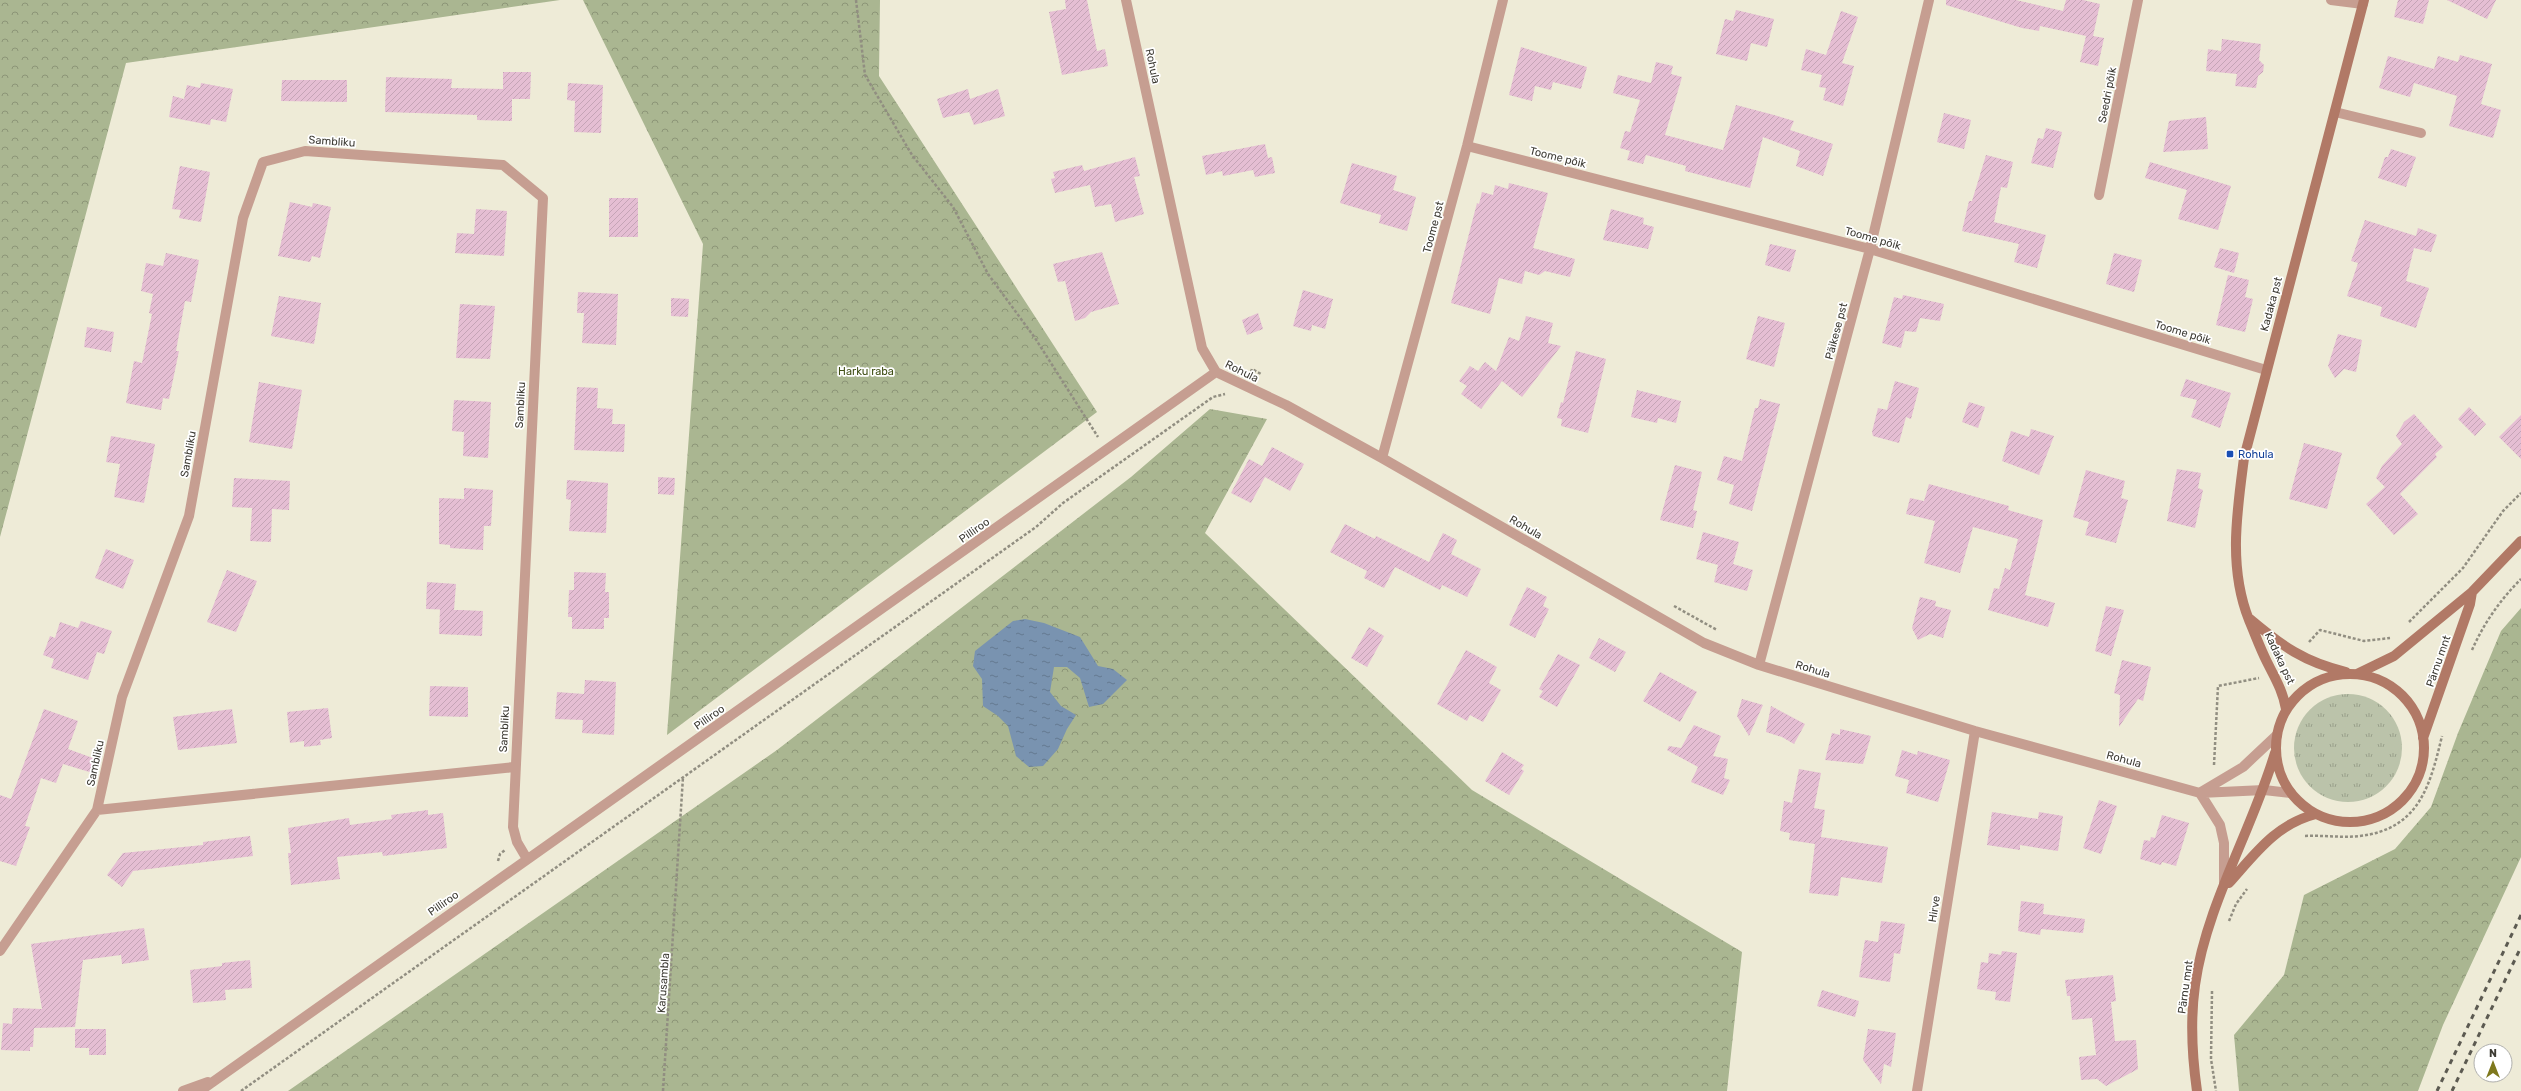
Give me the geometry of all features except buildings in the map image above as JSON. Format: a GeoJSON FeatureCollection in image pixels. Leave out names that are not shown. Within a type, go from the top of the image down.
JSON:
{"type":"FeatureCollection","features":[{"type":"Feature","properties":{"kind":"main road","name":"Kadaka pst"},"geometry":{"type":"LineString","coordinates":[[2286,709],[2283,693],[2266,660],[2248,617],[2236,566],[2235,536],[2244,458],[2364,2]]}},
{"type":"Feature","properties":{"kind":"main road","name":"Pärnu mnt"},"geometry":{"type":"LineString","coordinates":[[2357,674],[2394,656],[2472,592],[2521,541]]}},
{"type":"Feature","properties":{"kind":"main road","name":"Pärnu mnt"},"geometry":{"type":"LineString","coordinates":[[2423,738],[2470,604],[2472,592]]}},
{"type":"Feature","properties":{"kind":"main road","name":"Kadaka pst"},"geometry":{"type":"LineString","coordinates":[[2248,617],[2282,646],[2322,666],[2382,681],[2403,697],[2416,714],[2423,738]]}},
{"type":"Feature","properties":{"kind":"main road"},"geometry":{"type":"LineString","coordinates":[[2357,674],[2328,677],[2306,688],[2286,709],[2277,735],[2276,752],[2279,770],[2291,793],[2302,805],[2316,814],[2334,820],[2348,822],[2374,817],[2394,808],[2412,787],[2418,775],[2422,763],[2423,738]]}},
{"type":"Feature","properties":{"kind":"main road","name":"Pärnu mnt"},"geometry":{"type":"LineString","coordinates":[[2197,1091],[2192,1057],[2195,984],[2212,918],[2264,790],[2276,752]]}},
{"type":"Feature","properties":{"kind":"main road","name":"Pärnu mnt"},"geometry":{"type":"LineString","coordinates":[[2224,889],[2274,834],[2299,818],[2316,814]]}},
{"type":"Feature","properties":{"kind":"street","name":"Rohula"},"geometry":{"type":"LineString","coordinates":[[1126,0],[1202,348],[1216,372],[1286,405],[1382,458],[1704,643],[1759,665],[1975,731],[2200,793],[2264,790],[2291,793]]}},
{"type":"Feature","properties":{"kind":"street","name":"Toome pst"},"geometry":{"type":"LineString","coordinates":[[1382,458],[1467,146],[1503,0]]}},
{"type":"Feature","properties":{"kind":"street","name":"Päikese pst"},"geometry":{"type":"LineString","coordinates":[[1759,665],[1870,249],[1929,0]]}},
{"type":"Feature","properties":{"kind":"street","name":"Seedri põik"},"geometry":{"type":"LineString","coordinates":[[2099,195],[2138,0]]}},
{"type":"Feature","properties":{"kind":"street"},"geometry":{"type":"LineString","coordinates":[[2331,0],[2364,2]]}},
{"type":"Feature","properties":{"kind":"street"},"geometry":{"type":"LineString","coordinates":[[2335,112],[2421,133]]}},
{"type":"Feature","properties":{"kind":"street","name":"Toome põik"},"geometry":{"type":"LineString","coordinates":[[1467,146],[1870,249],[2266,370]]}},
{"type":"Feature","properties":{"kind":"street","name":"Sambliku"},"geometry":{"type":"LineString","coordinates":[[0,951],[97,810],[122,697],[189,516],[243,218],[263,162],[305,151],[503,165],[543,198],[514,767],[513,827],[517,842],[527,859]]}},
{"type":"Feature","properties":{"kind":"street","name":"Pilliroo"},"geometry":{"type":"LineString","coordinates":[[200,1091],[213,1080],[1216,372]]}},
{"type":"Feature","properties":{"kind":"street","name":"Hirve"},"geometry":{"type":"LineString","coordinates":[[1916,1091],[1975,731]]}},
{"type":"Feature","properties":{"kind":"street"},"geometry":{"type":"LineString","coordinates":[[2224,889],[2224,843],[2220,825],[2200,793],[2242,767],[2277,735]]}},
{"type":"Feature","properties":{"kind":"street"},"geometry":{"type":"LineString","coordinates":[[97,810],[514,767]]}},
{"type":"Feature","properties":{"kind":"street","name":"Pilliroo"},"geometry":{"type":"LineString","coordinates":[[183,1091],[213,1080]]}},
{"type":"Feature","properties":{"kind":"path"},"geometry":{"type":"LineString","coordinates":[[856,0],[865,75],[912,155],[953,207],[988,274],[1035,338],[1083,410],[1106,451]]}},
{"type":"Feature","properties":{"kind":"path"},"geometry":{"type":"LineString","coordinates":[[241,1091],[1036,527],[1063,503],[1206,402],[1224,394],[1240,398],[1252,369],[1266,377]]}},
{"type":"Feature","properties":{"kind":"path"},"geometry":{"type":"LineString","coordinates":[[2407,623],[2463,568],[2503,511],[2521,493]]}},
{"type":"Feature","properties":{"kind":"path"},"geometry":{"type":"LineString","coordinates":[[2471,652],[2481,629],[2507,593],[2521,578]]}},
{"type":"Feature","properties":{"kind":"path"},"geometry":{"type":"LineString","coordinates":[[1672,604],[1720,632]]}},
{"type":"Feature","properties":{"kind":"path"},"geometry":{"type":"LineString","coordinates":[[2212,767],[2216,763],[2218,686]]}},
{"type":"Feature","properties":{"kind":"path"},"geometry":{"type":"LineString","coordinates":[[2301,836],[2360,836],[2384,831],[2407,817],[2423,798],[2435,767],[2444,729]]}},
{"type":"Feature","properties":{"kind":"path","name":"Karusambla"},"geometry":{"type":"LineString","coordinates":[[663,1091],[678,876],[683,777]]}},
{"type":"Feature","properties":{"kind":"path"},"geometry":{"type":"LineString","coordinates":[[2228,923],[2236,904],[2250,885]]}},
{"type":"Feature","properties":{"kind":"path"},"geometry":{"type":"LineString","coordinates":[[2212,986],[2211,1059],[2216,1091]]}},
{"type":"Feature","properties":{"kind":"green space"},"geometry":{"type":"Polygon","coordinates":[[[0,0],[560,0],[126,63],[0,537],[0,0]]]}},
{"type":"Feature","properties":{"kind":"green space","name":"Harku raba"},"geometry":{"type":"Polygon","coordinates":[[[583,0],[880,0],[879,76],[1097,412],[667,735],[703,244],[583,0]]]}},
{"type":"Feature","properties":{"kind":"green space"},"geometry":{"type":"Polygon","coordinates":[[[1210,409],[1267,419],[1205,533],[1472,790],[1742,952],[1727,1091],[288,1091],[777,750],[1131,477],[1210,409]]]}},
{"type":"Feature","properties":{"kind":"green space"},"geometry":{"type":"Polygon","coordinates":[[[2521,608],[2521,857],[2443,1025],[2418,1091],[2239,1091],[2234,1035],[2284,975],[2304,895],[2395,849],[2431,807],[2458,733],[2501,631],[2521,608]]]}},
{"type":"Feature","properties":{"kind":"green space"},"geometry":{"type":"Polygon","coordinates":[[[2348,694],[2369,698],[2386,710],[2398,727],[2402,748],[2398,769],[2386,786],[2369,798],[2348,802],[2327,798],[2310,786],[2298,769],[2294,748],[2298,727],[2310,710],[2327,698],[2348,694]]]}},
{"type":"Feature","properties":{"kind":"water"},"geometry":{"type":"Polygon","coordinates":[[[1025,619],[1044,623],[1080,637],[1098,666],[1113,669],[1127,680],[1103,704],[1089,707],[1080,678],[1067,667],[1054,667],[1050,692],[1061,706],[1076,715],[1067,729],[1058,749],[1043,766],[1029,767],[1016,756],[1008,726],[998,716],[983,706],[982,679],[973,666],[975,651],[1013,621],[1025,619]]]}},
{"type":"Feature","properties":{"kind":"railway"},"geometry":{"type":"LineString","coordinates":[[2437,1091],[2521,915]]}},
{"type":"Feature","properties":{"kind":"railway"},"geometry":{"type":"LineString","coordinates":[[2452,1091],[2521,947]]}},
{"type":"Feature","properties":{"kind":"place","name":"Rohula"},"geometry":{"type":"Point","coordinates":[2230,454]}}]}
